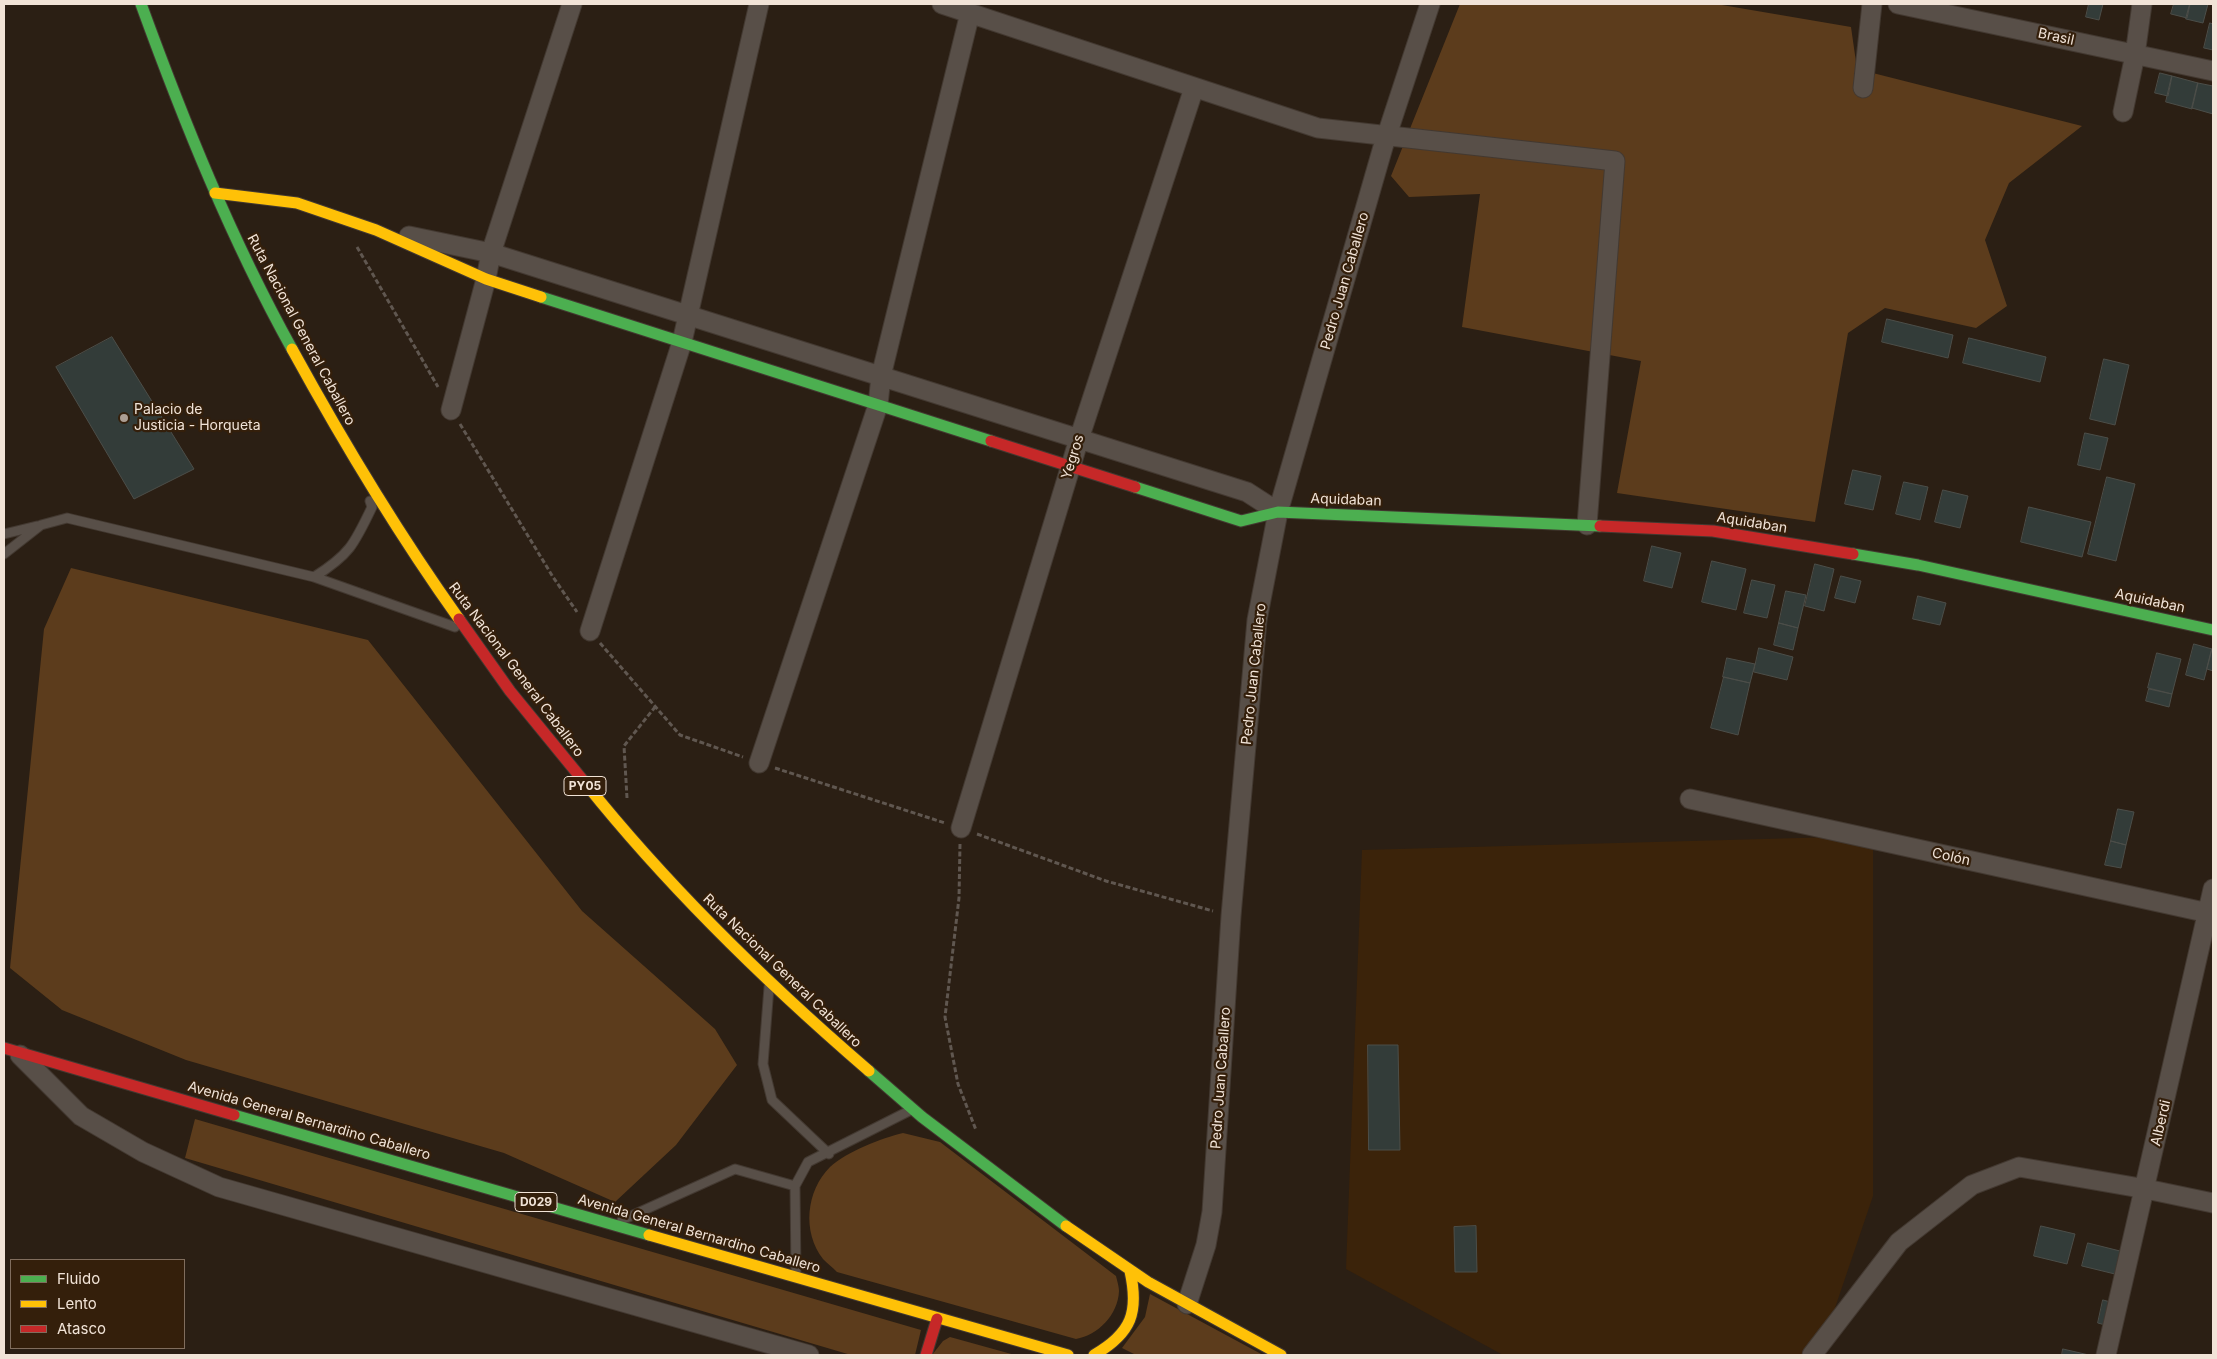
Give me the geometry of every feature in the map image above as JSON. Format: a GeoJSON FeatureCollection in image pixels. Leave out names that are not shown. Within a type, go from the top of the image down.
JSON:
{"type":"FeatureCollection","features":[{"type":"Feature","properties":{"kind":"main road","name":"Ruta Nacional General Caballero"},"geometry":{"type":"LineString","coordinates":[[141,4],[173,92],[215,193],[271,312],[322,405],[365,479],[464,630],[546,739],[612,818],[694,907],[769,983],[841,1050],[911,1110],[983,1166],[1130,1271],[1281,1355]]}},
{"type":"Feature","properties":{"kind":"main road","name":"Aquidaban"},"geometry":{"type":"LineString","coordinates":[[215,193],[297,203],[376,230],[486,279],[1241,521],[1278,512],[1713,532],[1918,565],[2213,630]]}},
{"type":"Feature","properties":{"kind":"main road","name":"Avenida General Bernardino Caballero"},"geometry":{"type":"LineString","coordinates":[[10,1050],[938,1320],[1068,1355]]}},
{"type":"Feature","properties":{"kind":"main road"},"geometry":{"type":"LineString","coordinates":[[1094,1355],[1109,1347],[1127,1326],[1135,1300],[1130,1271]]}},
{"type":"Feature","properties":{"kind":"main road"},"geometry":{"type":"LineString","coordinates":[[926,1355],[938,1320]]}},
{"type":"Feature","properties":{"kind":"street"},"geometry":{"type":"LineString","coordinates":[[451,410],[486,279],[491,253],[572,4]]}},
{"type":"Feature","properties":{"kind":"street"},"geometry":{"type":"LineString","coordinates":[[590,631],[682,342],[759,4]]}},
{"type":"Feature","properties":{"kind":"street"},"geometry":{"type":"LineString","coordinates":[[942,4],[1318,128],[1615,161],[1587,525]]}},
{"type":"Feature","properties":{"kind":"street","name":"Pedro Juan Caballero"},"geometry":{"type":"LineString","coordinates":[[1187,1304],[1206,1245],[1212,1212],[1231,916],[1257,620],[1278,512],[1386,136],[1430,4]]}},
{"type":"Feature","properties":{"kind":"street"},"geometry":{"type":"LineString","coordinates":[[1863,88],[1872,4]]}},
{"type":"Feature","properties":{"kind":"street","name":"Brasil"},"geometry":{"type":"LineString","coordinates":[[1898,4],[2213,71]]}},
{"type":"Feature","properties":{"kind":"street"},"geometry":{"type":"LineString","coordinates":[[2123,112],[2135,54],[2142,4]]}},
{"type":"Feature","properties":{"kind":"street"},"geometry":{"type":"LineString","coordinates":[[759,763],[878,405],[881,376],[970,12]]}},
{"type":"Feature","properties":{"kind":"street","name":"Yegros"},"geometry":{"type":"LineString","coordinates":[[960,828],[1078,439],[1194,88]]}},
{"type":"Feature","properties":{"kind":"street"},"geometry":{"type":"LineString","coordinates":[[376,230],[491,253],[1248,492],[1278,512]]}},
{"type":"Feature","properties":{"kind":"street","name":"Colón"},"geometry":{"type":"LineString","coordinates":[[1690,799],[2211,914]]}},
{"type":"Feature","properties":{"kind":"street","name":"Alberdi"},"geometry":{"type":"LineString","coordinates":[[2106,1355],[2211,914],[2213,889]]}},
{"type":"Feature","properties":{"kind":"street"},"geometry":{"type":"LineString","coordinates":[[10,1050],[81,1116],[143,1152],[219,1186],[809,1355]]}},
{"type":"Feature","properties":{"kind":"street"},"geometry":{"type":"LineString","coordinates":[[1812,1355],[1899,1242],[1972,1185],[2019,1167],[2146,1189],[2213,1203]]}},
{"type":"Feature","properties":{"kind":"lane"},"geometry":{"type":"LineString","coordinates":[[314,577],[339,561],[356,540],[372,507],[365,479]]}},
{"type":"Feature","properties":{"kind":"lane"},"geometry":{"type":"LineString","coordinates":[[4,534],[67,518],[314,577],[464,630]]}},
{"type":"Feature","properties":{"kind":"lane"},"geometry":{"type":"LineString","coordinates":[[4,554],[41,525]]}},
{"type":"Feature","properties":{"kind":"lane"},"geometry":{"type":"LineString","coordinates":[[769,983],[763,1064],[772,1100],[829,1154]]}},
{"type":"Feature","properties":{"kind":"lane"},"geometry":{"type":"LineString","coordinates":[[796,1278],[795,1186],[808,1162],[829,1154],[911,1110]]}},
{"type":"Feature","properties":{"kind":"lane"},"geometry":{"type":"LineString","coordinates":[[613,1224],[735,1169],[795,1186]]}},
{"type":"Feature","properties":{"kind":"path"},"geometry":{"type":"LineString","coordinates":[[355,243],[451,410],[553,577],[590,631],[680,735],[759,763],[960,828],[1106,881],[1231,916]]}},
{"type":"Feature","properties":{"kind":"path"},"geometry":{"type":"LineString","coordinates":[[628,801],[624,746],[655,707]]}},
{"type":"Feature","properties":{"kind":"path"},"geometry":{"type":"LineString","coordinates":[[960,828],[959,898],[945,1017],[958,1084],[979,1138]]}},
{"type":"Feature","properties":{"kind":"shaded area"},"geometry":{"type":"Polygon","coordinates":[[[1460,4],[1716,4],[1851,27],[1857,69],[2082,126],[2009,183],[1985,240],[2007,306],[1976,328],[1885,308],[1848,333],[1815,522],[1617,493],[1641,361],[1462,327],[1480,194],[1409,197],[1391,176],[1460,4]]]}},
{"type":"Feature","properties":{"kind":"shaded area"},"geometry":{"type":"Polygon","coordinates":[[[71,568],[368,640],[582,911],[715,1029],[737,1065],[676,1145],[615,1202],[504,1153],[186,1060],[62,1010],[10,968],[44,629],[71,568]]]}},
{"type":"Feature","properties":{"kind":"shaded area"},"geometry":{"type":"Polygon","coordinates":[[[1873,836],[1873,1196],[1819,1355],[1503,1355],[1346,1269],[1362,850],[1873,836]]]}},
{"type":"Feature","properties":{"kind":"shaded area"},"geometry":{"type":"Polygon","coordinates":[[[195,1119],[921,1330],[915,1355],[851,1355],[185,1158],[195,1119]]]}},
{"type":"Feature","properties":{"kind":"shaded area"},"geometry":{"type":"Polygon","coordinates":[[[903,1133],[940,1142],[1116,1276],[1119,1289],[1118,1300],[1111,1316],[1092,1333],[1076,1339],[837,1272],[823,1259],[812,1237],[810,1212],[816,1188],[822,1177],[837,1161],[875,1142],[903,1133]]]}},
{"type":"Feature","properties":{"kind":"shaded area"},"geometry":{"type":"Polygon","coordinates":[[[1150,1294],[1263,1355],[1136,1355],[1122,1348],[1145,1317],[1150,1294]]]}},
{"type":"Feature","properties":{"kind":"shaded area"},"geometry":{"type":"Polygon","coordinates":[[[950,1337],[1015,1355],[932,1355],[943,1341],[950,1337]]]}},
{"type":"Feature","properties":{"kind":"building"},"geometry":{"type":"Polygon","coordinates":[[[2089,4],[2103,4],[2099,20],[2086,17],[2089,4]]]}},
{"type":"Feature","properties":{"kind":"building"},"geometry":{"type":"Polygon","coordinates":[[[2174,4],[2190,4],[2187,18],[2171,14],[2174,4]]]}},
{"type":"Feature","properties":{"kind":"building"},"geometry":{"type":"Polygon","coordinates":[[[2190,4],[2208,4],[2203,23],[2186,19],[2190,4]]]}},
{"type":"Feature","properties":{"kind":"building"},"geometry":{"type":"Polygon","coordinates":[[[2210,23],[2213,24],[2213,50],[2204,48],[2210,23]]]}},
{"type":"Feature","properties":{"kind":"building"},"geometry":{"type":"Polygon","coordinates":[[[2160,73],[2172,76],[2168,96],[2155,93],[2160,73]]]}},
{"type":"Feature","properties":{"kind":"building"},"geometry":{"type":"Polygon","coordinates":[[[2172,76],[2198,83],[2192,109],[2166,102],[2172,76]]]}},
{"type":"Feature","properties":{"kind":"building"},"geometry":{"type":"Polygon","coordinates":[[[2198,83],[2213,86],[2213,114],[2192,108],[2198,83]]]}},
{"type":"Feature","properties":{"kind":"building"},"geometry":{"type":"Polygon","coordinates":[[[1887,319],[1953,335],[1948,358],[1882,342],[1887,319]]]}},
{"type":"Feature","properties":{"kind":"building","name":"Palacio de Justicia - Horqueta"},"geometry":{"type":"Polygon","coordinates":[[[112,337],[194,469],[134,499],[56,367],[112,337]]]}},
{"type":"Feature","properties":{"kind":"building"},"geometry":{"type":"Polygon","coordinates":[[[1969,338],[2046,357],[2040,382],[1963,363],[1969,338]]]}},
{"type":"Feature","properties":{"kind":"building"},"geometry":{"type":"Polygon","coordinates":[[[2104,359],[2129,365],[2115,425],[2090,419],[2104,359]]]}},
{"type":"Feature","properties":{"kind":"building"},"geometry":{"type":"Polygon","coordinates":[[[2085,433],[2108,438],[2100,470],[2078,465],[2085,433]]]}},
{"type":"Feature","properties":{"kind":"building"},"geometry":{"type":"Polygon","coordinates":[[[1853,470],[1881,476],[1873,510],[1845,504],[1853,470]]]}},
{"type":"Feature","properties":{"kind":"building"},"geometry":{"type":"Polygon","coordinates":[[[2107,477],[2135,484],[2116,561],[2088,554],[2107,477]]]}},
{"type":"Feature","properties":{"kind":"building"},"geometry":{"type":"Polygon","coordinates":[[[1904,482],[1928,487],[1920,520],[1896,514],[1904,482]]]}},
{"type":"Feature","properties":{"kind":"building"},"geometry":{"type":"Polygon","coordinates":[[[1943,490],[1968,496],[1960,528],[1935,522],[1943,490]]]}},
{"type":"Feature","properties":{"kind":"building"},"geometry":{"type":"Polygon","coordinates":[[[2029,507],[2091,522],[2082,557],[2021,542],[2029,507]]]}},
{"type":"Feature","properties":{"kind":"building"},"geometry":{"type":"Polygon","coordinates":[[[1652,546],[1681,553],[1672,588],[1644,581],[1652,546]]]}},
{"type":"Feature","properties":{"kind":"building"},"geometry":{"type":"Polygon","coordinates":[[[1712,561],[1746,569],[1736,610],[1702,602],[1712,561]]]}},
{"type":"Feature","properties":{"kind":"building"},"geometry":{"type":"Polygon","coordinates":[[[1815,564],[1834,569],[1824,611],[1805,606],[1815,564]]]}},
{"type":"Feature","properties":{"kind":"building"},"geometry":{"type":"Polygon","coordinates":[[[1841,576],[1861,581],[1855,603],[1835,598],[1841,576]]]}},
{"type":"Feature","properties":{"kind":"building"},"geometry":{"type":"Polygon","coordinates":[[[1752,580],[1775,585],[1767,618],[1744,613],[1752,580]]]}},
{"type":"Feature","properties":{"kind":"building"},"geometry":{"type":"Polygon","coordinates":[[[1786,591],[1806,595],[1798,628],[1779,623],[1786,591]]]}},
{"type":"Feature","properties":{"kind":"building"},"geometry":{"type":"Polygon","coordinates":[[[1918,596],[1946,603],[1940,625],[1913,619],[1918,596]]]}},
{"type":"Feature","properties":{"kind":"building"},"geometry":{"type":"Polygon","coordinates":[[[1779,623],[1798,628],[1793,650],[1774,645],[1779,623]]]}},
{"type":"Feature","properties":{"kind":"building"},"geometry":{"type":"Polygon","coordinates":[[[2194,644],[2212,649],[2204,680],[2186,675],[2194,644]]]}},
{"type":"Feature","properties":{"kind":"building"},"geometry":{"type":"Polygon","coordinates":[[[1759,648],[1793,657],[1787,680],[1754,672],[1759,648]]]}},
{"type":"Feature","properties":{"kind":"building"},"geometry":{"type":"Polygon","coordinates":[[[2213,649],[2213,671],[2207,669],[2213,649]]]}},
{"type":"Feature","properties":{"kind":"building"},"geometry":{"type":"Polygon","coordinates":[[[2157,653],[2181,659],[2172,694],[2148,688],[2157,653]]]}},
{"type":"Feature","properties":{"kind":"building"},"geometry":{"type":"Polygon","coordinates":[[[1727,658],[1755,664],[1750,683],[1723,677],[1727,658]]]}},
{"type":"Feature","properties":{"kind":"building"},"geometry":{"type":"Polygon","coordinates":[[[1724,677],[1750,683],[1738,735],[1711,728],[1724,677]]]}},
{"type":"Feature","properties":{"kind":"building"},"geometry":{"type":"Polygon","coordinates":[[[2149,689],[2172,694],[2169,707],[2146,701],[2149,689]]]}},
{"type":"Feature","properties":{"kind":"building"},"geometry":{"type":"Polygon","coordinates":[[[2118,809],[2134,812],[2126,845],[2111,841],[2118,809]]]}},
{"type":"Feature","properties":{"kind":"building"},"geometry":{"type":"Polygon","coordinates":[[[2111,841],[2126,845],[2121,868],[2105,865],[2111,841]]]}},
{"type":"Feature","properties":{"kind":"building"},"geometry":{"type":"Polygon","coordinates":[[[1368,1045],[1398,1045],[1400,1150],[1369,1150],[1368,1045]]]}},
{"type":"Feature","properties":{"kind":"building"},"geometry":{"type":"Polygon","coordinates":[[[1476,1226],[1477,1272],[1455,1272],[1454,1227],[1476,1226]]]}},
{"type":"Feature","properties":{"kind":"building"},"geometry":{"type":"Polygon","coordinates":[[[2041,1226],[2075,1234],[2067,1264],[2034,1256],[2041,1226]]]}},
{"type":"Feature","properties":{"kind":"building"},"geometry":{"type":"Polygon","coordinates":[[[2088,1243],[2124,1252],[2119,1275],[2082,1266],[2088,1243]]]}},
{"type":"Feature","properties":{"kind":"building"},"geometry":{"type":"Polygon","coordinates":[[[2103,1300],[2118,1304],[2112,1327],[2098,1323],[2103,1300]]]}},
{"type":"Feature","properties":{"kind":"building"},"geometry":{"type":"Polygon","coordinates":[[[2063,1349],[2089,1355],[2062,1355],[2063,1349]]]}},
{"type":"Feature","properties":{"kind":"traffic: fast"},"geometry":{"type":"LineString","coordinates":[[141,4],[210,180],[249,265],[292,349]]}},
{"type":"Feature","properties":{"kind":"traffic: fast"},"geometry":{"type":"LineString","coordinates":[[541,297],[991,441]]}},
{"type":"Feature","properties":{"kind":"traffic: fast"},"geometry":{"type":"LineString","coordinates":[[1135,487],[1241,521],[1278,512],[1600,526]]}},
{"type":"Feature","properties":{"kind":"traffic: fast"},"geometry":{"type":"LineString","coordinates":[[1853,554],[1918,565],[2213,630]]}},
{"type":"Feature","properties":{"kind":"traffic: fast"},"geometry":{"type":"LineString","coordinates":[[869,1071],[922,1117],[1066,1226]]}},
{"type":"Feature","properties":{"kind":"traffic: fast"},"geometry":{"type":"LineString","coordinates":[[234,1115],[649,1235]]}},
{"type":"Feature","properties":{"kind":"traffic: slow"},"geometry":{"type":"LineString","coordinates":[[215,193],[297,203],[376,230],[486,279],[541,297]]}},
{"type":"Feature","properties":{"kind":"traffic: slow"},"geometry":{"type":"LineString","coordinates":[[292,349],[371,486],[459,619]]}},
{"type":"Feature","properties":{"kind":"traffic: slow"},"geometry":{"type":"LineString","coordinates":[[586,784],[651,861],[721,934],[757,970],[869,1071]]}},
{"type":"Feature","properties":{"kind":"traffic: slow"},"geometry":{"type":"LineString","coordinates":[[1066,1226],[1148,1282],[1281,1355]]}},
{"type":"Feature","properties":{"kind":"traffic: slow"},"geometry":{"type":"LineString","coordinates":[[649,1235],[1068,1355]]}},
{"type":"Feature","properties":{"kind":"traffic: slow"},"geometry":{"type":"LineString","coordinates":[[1094,1355],[1117,1338],[1130,1320],[1134,1298],[1130,1271]]}},
{"type":"Feature","properties":{"kind":"traffic: jam"},"geometry":{"type":"LineString","coordinates":[[991,441],[1135,487]]}},
{"type":"Feature","properties":{"kind":"traffic: jam"},"geometry":{"type":"LineString","coordinates":[[1600,526],[1713,531],[1853,554]]}},
{"type":"Feature","properties":{"kind":"traffic: jam"},"geometry":{"type":"LineString","coordinates":[[459,619],[510,691],[586,784]]}},
{"type":"Feature","properties":{"kind":"traffic: jam"},"geometry":{"type":"LineString","coordinates":[[4,1048],[234,1115]]}},
{"type":"Feature","properties":{"kind":"traffic: jam"},"geometry":{"type":"LineString","coordinates":[[926,1355],[937,1319]]}},
{"type":"Feature","properties":{"kind":"place","name":"Palacio de Justicia - Horqueta"},"geometry":{"type":"Point","coordinates":[124,418]}}]}
